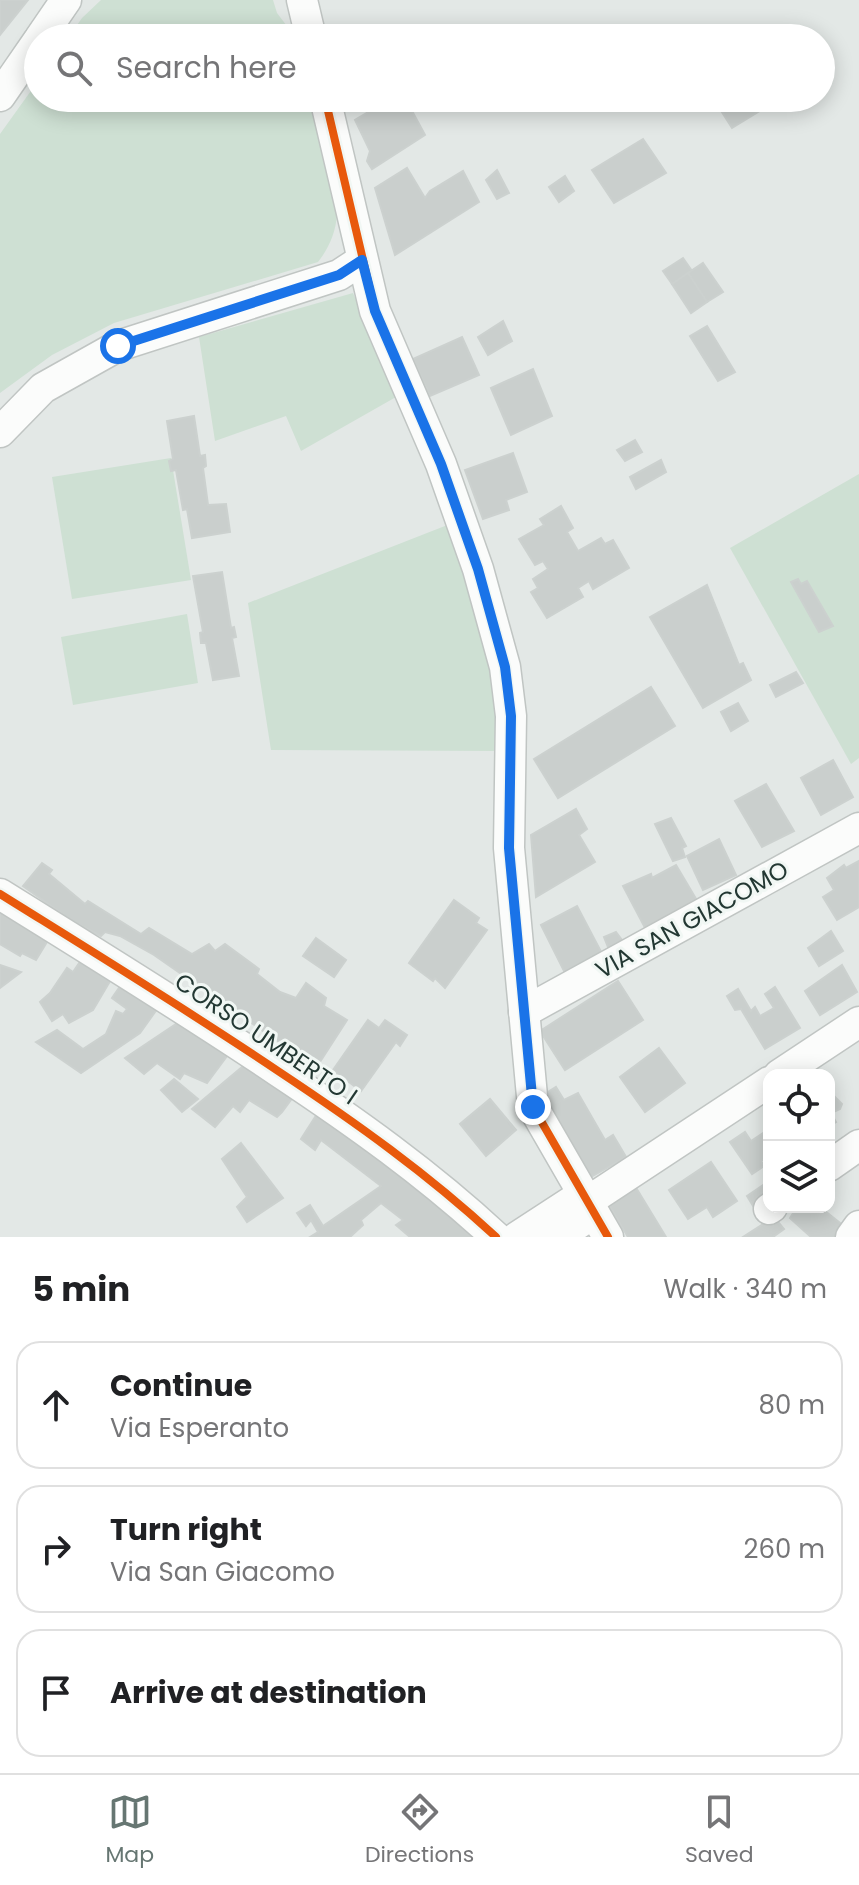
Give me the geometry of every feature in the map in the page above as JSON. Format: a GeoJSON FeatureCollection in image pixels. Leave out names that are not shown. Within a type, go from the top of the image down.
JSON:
{"type":"FeatureCollection","features":[{"type":"Feature","properties":{"kind":"street"},"geometry":{"type":"LineString","coordinates":[[49,24],[66,0]]}},
{"type":"Feature","properties":{"kind":"street"},"geometry":{"type":"LineString","coordinates":[[302,0],[308,24]]}},
{"type":"Feature","properties":{"kind":"street"},"geometry":{"type":"LineString","coordinates":[[0,96],[24,61]]}},
{"type":"Feature","properties":{"kind":"street"},"geometry":{"type":"LineString","coordinates":[[328,112],[375,311],[441,464],[478,569],[505,667],[511,716],[509,848],[533,1107],[593,1212]]}},
{"type":"Feature","properties":{"kind":"street"},"geometry":{"type":"LineString","coordinates":[[0,432],[43,388],[118,346],[339,275],[362,260]]}},
{"type":"Feature","properties":{"kind":"street","name":"VIA SAN GIACOMO"},"geometry":{"type":"LineString","coordinates":[[524,1012],[859,828]]}},
{"type":"Feature","properties":{"kind":"street","name":"CORSO UMBERTO I"},"geometry":{"type":"LineString","coordinates":[[0,894],[140,979],[354,1122],[455,1198],[496,1237]]}},
{"type":"Feature","properties":{"kind":"street"},"geometry":{"type":"LineString","coordinates":[[788,1069],[859,1022]]}},
{"type":"Feature","properties":{"kind":"street"},"geometry":{"type":"LineString","coordinates":[[558,1237],[763,1086]]}},
{"type":"Feature","properties":{"kind":"street"},"geometry":{"type":"LineString","coordinates":[[835,1162],[859,1145]]}},
{"type":"Feature","properties":{"kind":"street"},"geometry":{"type":"LineString","coordinates":[[517,1237],[593,1212]]}},
{"type":"Feature","properties":{"kind":"street"},"geometry":{"type":"LineString","coordinates":[[851,1237],[859,1226]]}},
{"type":"Feature","properties":{"kind":"green space"},"geometry":{"type":"Polygon","coordinates":[[[101,0],[273,0],[285,24],[78,24],[101,0]]]}},
{"type":"Feature","properties":{"kind":"green space"},"geometry":{"type":"Polygon","coordinates":[[[24,101],[24,112],[315,112],[337,214],[333,233],[318,262],[114,323],[52,355],[0,393],[0,134],[24,101]]]}},
{"type":"Feature","properties":{"kind":"green space"},"geometry":{"type":"Polygon","coordinates":[[[353,293],[396,397],[301,451],[286,416],[215,441],[199,337],[353,293]]]}},
{"type":"Feature","properties":{"kind":"green space"},"geometry":{"type":"Polygon","coordinates":[[[171,458],[191,580],[72,599],[52,477],[171,458]]]}},
{"type":"Feature","properties":{"kind":"green space"},"geometry":{"type":"Polygon","coordinates":[[[859,474],[859,758],[851,764],[730,548],[859,474]]]}},
{"type":"Feature","properties":{"kind":"green space"},"geometry":{"type":"Polygon","coordinates":[[[450,524],[472,595],[494,686],[500,751],[271,750],[248,603],[450,524]]]}},
{"type":"Feature","properties":{"kind":"green space"},"geometry":{"type":"Polygon","coordinates":[[[187,614],[198,683],[73,705],[61,637],[187,614]]]}},
{"type":"Feature","properties":{"kind":"building"},"geometry":{"type":"Polygon","coordinates":[[[0,0],[28,0],[0,35],[0,0]]]}},
{"type":"Feature","properties":{"kind":"building"},"geometry":{"type":"Polygon","coordinates":[[[368,112],[413,112],[425,135],[372,169],[367,161],[370,151],[355,120],[368,112]]]}},
{"type":"Feature","properties":{"kind":"building"},"geometry":{"type":"Polygon","coordinates":[[[722,112],[758,112],[732,128],[722,112]]]}},
{"type":"Feature","properties":{"kind":"building"},"geometry":{"type":"Polygon","coordinates":[[[643,139],[666,173],[614,203],[592,170],[643,139]]]}},
{"type":"Feature","properties":{"kind":"building"},"geometry":{"type":"Polygon","coordinates":[[[407,168],[425,198],[430,191],[463,171],[479,202],[395,255],[375,188],[407,168]]]}},
{"type":"Feature","properties":{"kind":"building"},"geometry":{"type":"Polygon","coordinates":[[[497,170],[509,193],[497,199],[486,180],[497,170]]]}},
{"type":"Feature","properties":{"kind":"building"},"geometry":{"type":"Polygon","coordinates":[[[565,176],[574,191],[559,202],[549,187],[565,176]]]}},
{"type":"Feature","properties":{"kind":"building"},"geometry":{"type":"Polygon","coordinates":[[[683,258],[692,271],[672,284],[663,271],[683,258]]]}},
{"type":"Feature","properties":{"kind":"building"},"geometry":{"type":"Polygon","coordinates":[[[703,263],[723,292],[707,302],[688,273],[703,263]]]}},
{"type":"Feature","properties":{"kind":"building"},"geometry":{"type":"Polygon","coordinates":[[[688,273],[707,302],[691,313],[672,284],[688,273]]]}},
{"type":"Feature","properties":{"kind":"building"},"geometry":{"type":"Polygon","coordinates":[[[503,321],[512,341],[488,355],[478,337],[503,321]]]}},
{"type":"Feature","properties":{"kind":"building"},"geometry":{"type":"Polygon","coordinates":[[[707,326],[735,372],[718,381],[690,336],[707,326]]]}},
{"type":"Feature","properties":{"kind":"building"},"geometry":{"type":"Polygon","coordinates":[[[462,337],[479,375],[430,396],[413,359],[462,337]]]}},
{"type":"Feature","properties":{"kind":"building"},"geometry":{"type":"Polygon","coordinates":[[[533,369],[552,416],[511,435],[491,388],[533,369]]]}},
{"type":"Feature","properties":{"kind":"building"},"geometry":{"type":"Polygon","coordinates":[[[194,416],[200,456],[205,455],[206,466],[203,468],[208,505],[226,504],[230,532],[192,538],[176,470],[171,471],[169,461],[173,459],[167,421],[194,416]]]}},
{"type":"Feature","properties":{"kind":"building"},"geometry":{"type":"Polygon","coordinates":[[[635,440],[642,452],[625,461],[617,450],[635,440]]]}},
{"type":"Feature","properties":{"kind":"building"},"geometry":{"type":"Polygon","coordinates":[[[513,453],[527,492],[506,500],[509,510],[483,519],[465,470],[513,453]]]}},
{"type":"Feature","properties":{"kind":"building"},"geometry":{"type":"Polygon","coordinates":[[[661,460],[666,472],[636,489],[630,477],[661,460]]]}},
{"type":"Feature","properties":{"kind":"building"},"geometry":{"type":"Polygon","coordinates":[[[561,506],[573,528],[567,532],[578,551],[601,538],[605,544],[613,540],[629,568],[593,589],[589,581],[578,588],[583,597],[547,618],[531,592],[538,588],[533,579],[548,569],[543,561],[535,565],[519,539],[544,525],[540,519],[561,506]]]}},
{"type":"Feature","properties":{"kind":"building"},"geometry":{"type":"Polygon","coordinates":[[[222,572],[231,628],[234,627],[236,637],[232,638],[239,676],[213,680],[206,643],[201,643],[200,633],[203,632],[193,576],[222,572]]]}},
{"type":"Feature","properties":{"kind":"building"},"geometry":{"type":"Polygon","coordinates":[[[798,579],[801,584],[807,581],[833,626],[819,632],[791,582],[798,579]]]}},
{"type":"Feature","properties":{"kind":"building"},"geometry":{"type":"Polygon","coordinates":[[[707,585],[739,665],[743,663],[751,680],[703,708],[650,617],[707,585]]]}},
{"type":"Feature","properties":{"kind":"building"},"geometry":{"type":"Polygon","coordinates":[[[796,672],[803,683],[776,697],[770,685],[796,672]]]}},
{"type":"Feature","properties":{"kind":"building"},"geometry":{"type":"Polygon","coordinates":[[[651,687],[675,726],[558,798],[534,759],[651,687]]]}},
{"type":"Feature","properties":{"kind":"building"},"geometry":{"type":"Polygon","coordinates":[[[738,703],[748,721],[731,731],[721,712],[738,703]]]}},
{"type":"Feature","properties":{"kind":"building"},"geometry":{"type":"Polygon","coordinates":[[[833,760],[853,797],[821,815],[801,778],[833,760]]]}},
{"type":"Feature","properties":{"kind":"building"},"geometry":{"type":"Polygon","coordinates":[[[766,784],[794,831],[762,847],[735,801],[766,784]]]}},
{"type":"Feature","properties":{"kind":"building"},"geometry":{"type":"Polygon","coordinates":[[[576,809],[587,829],[579,835],[595,862],[536,897],[531,835],[576,809]]]}},
{"type":"Feature","properties":{"kind":"building"},"geometry":{"type":"Polygon","coordinates":[[[671,818],[686,846],[682,848],[685,857],[673,861],[655,824],[671,818]]]}},
{"type":"Feature","properties":{"kind":"building"},"geometry":{"type":"Polygon","coordinates":[[[719,839],[736,875],[703,890],[687,856],[719,839]]]}},
{"type":"Feature","properties":{"kind":"building"},"geometry":{"type":"Polygon","coordinates":[[[859,861],[859,907],[837,920],[823,897],[834,890],[827,878],[844,865],[846,868],[859,861]]]}},
{"type":"Feature","properties":{"kind":"building"},"geometry":{"type":"Polygon","coordinates":[[[42,863],[52,870],[49,874],[85,904],[88,901],[141,934],[149,928],[192,954],[209,944],[215,951],[225,944],[259,969],[257,974],[280,992],[296,998],[306,983],[326,998],[324,1006],[347,1020],[316,1068],[154,955],[120,936],[105,932],[101,936],[72,921],[23,886],[42,863]]]}},
{"type":"Feature","properties":{"kind":"building"},"geometry":{"type":"Polygon","coordinates":[[[676,865],[702,909],[651,939],[623,886],[651,874],[652,878],[676,865]]]}},
{"type":"Feature","properties":{"kind":"building"},"geometry":{"type":"Polygon","coordinates":[[[0,898],[53,932],[36,960],[22,953],[20,956],[0,944],[0,898]]]}},
{"type":"Feature","properties":{"kind":"building"},"geometry":{"type":"Polygon","coordinates":[[[454,900],[479,918],[476,923],[487,930],[445,988],[435,978],[433,981],[409,963],[454,900]]]}},
{"type":"Feature","properties":{"kind":"building"},"geometry":{"type":"Polygon","coordinates":[[[577,906],[607,963],[570,983],[541,925],[577,906]]]}},
{"type":"Feature","properties":{"kind":"building"},"geometry":{"type":"Polygon","coordinates":[[[831,931],[843,951],[819,966],[808,948],[831,931]]]}},
{"type":"Feature","properties":{"kind":"building"},"geometry":{"type":"Polygon","coordinates":[[[616,932],[625,944],[610,952],[604,937],[616,932]]]}},
{"type":"Feature","properties":{"kind":"building"},"geometry":{"type":"Polygon","coordinates":[[[316,938],[346,960],[334,977],[303,956],[316,938]]]}},
{"type":"Feature","properties":{"kind":"building"},"geometry":{"type":"Polygon","coordinates":[[[84,956],[113,976],[93,1010],[69,1023],[63,1014],[52,1021],[40,1002],[67,968],[73,972],[84,956]]]}},
{"type":"Feature","properties":{"kind":"building"},"geometry":{"type":"Polygon","coordinates":[[[0,965],[21,972],[0,988],[0,965]]]}},
{"type":"Feature","properties":{"kind":"building"},"geometry":{"type":"Polygon","coordinates":[[[842,965],[857,992],[820,1015],[805,991],[842,965]]]}},
{"type":"Feature","properties":{"kind":"building"},"geometry":{"type":"Polygon","coordinates":[[[618,981],[643,1020],[565,1070],[540,1031],[618,981]]]}},
{"type":"Feature","properties":{"kind":"building"},"geometry":{"type":"Polygon","coordinates":[[[123,982],[160,1005],[140,1033],[81,1073],[36,1042],[57,1030],[83,1049],[106,1034],[116,1011],[123,1014],[127,1009],[112,998],[123,982]]]}},
{"type":"Feature","properties":{"kind":"building"},"geometry":{"type":"Polygon","coordinates":[[[775,987],[800,1028],[765,1049],[741,1009],[735,1010],[727,996],[738,989],[751,1011],[755,1007],[760,1016],[774,1008],[765,994],[775,987]]]}},
{"type":"Feature","properties":{"kind":"building"},"geometry":{"type":"Polygon","coordinates":[[[182,1020],[230,1052],[207,1083],[184,1073],[180,1079],[157,1063],[144,1074],[125,1058],[182,1020]]]}},
{"type":"Feature","properties":{"kind":"building"},"geometry":{"type":"Polygon","coordinates":[[[368,1020],[379,1028],[385,1020],[407,1035],[400,1046],[396,1042],[361,1091],[333,1070],[368,1020]]]}},
{"type":"Feature","properties":{"kind":"building"},"geometry":{"type":"Polygon","coordinates":[[[659,1048],[685,1083],[645,1112],[620,1077],[659,1048]]]}},
{"type":"Feature","properties":{"kind":"building"},"geometry":{"type":"Polygon","coordinates":[[[248,1062],[296,1093],[277,1117],[249,1100],[240,1112],[233,1106],[215,1127],[192,1109],[248,1062]]]}},
{"type":"Feature","properties":{"kind":"building"},"geometry":{"type":"Polygon","coordinates":[[[174,1079],[198,1099],[182,1112],[161,1090],[174,1079]]]}},
{"type":"Feature","properties":{"kind":"building"},"geometry":{"type":"Polygon","coordinates":[[[556,1087],[564,1100],[578,1093],[605,1140],[613,1135],[626,1157],[591,1177],[543,1095],[556,1087]]]}},
{"type":"Feature","properties":{"kind":"building"},"geometry":{"type":"Polygon","coordinates":[[[835,1097],[842,1104],[835,1111],[835,1097]]]}},
{"type":"Feature","properties":{"kind":"building"},"geometry":{"type":"Polygon","coordinates":[[[490,1099],[516,1130],[486,1156],[460,1124],[490,1099]]]}},
{"type":"Feature","properties":{"kind":"building"},"geometry":{"type":"Polygon","coordinates":[[[319,1111],[453,1214],[477,1237],[410,1237],[396,1225],[403,1220],[381,1203],[361,1220],[363,1225],[350,1237],[310,1237],[318,1232],[311,1220],[306,1226],[297,1213],[310,1205],[323,1226],[381,1186],[321,1140],[315,1150],[301,1139],[319,1111]]]}},
{"type":"Feature","properties":{"kind":"building"},"geometry":{"type":"Polygon","coordinates":[[[745,1132],[751,1141],[763,1133],[763,1167],[752,1174],[730,1142],[745,1132]]]}},
{"type":"Feature","properties":{"kind":"building"},"geometry":{"type":"Polygon","coordinates":[[[241,1143],[283,1198],[247,1222],[237,1207],[247,1197],[222,1159],[241,1143]]]}},
{"type":"Feature","properties":{"kind":"building"},"geometry":{"type":"Polygon","coordinates":[[[711,1162],[737,1201],[713,1217],[707,1207],[688,1219],[669,1190],[711,1162]]]}},
{"type":"Feature","properties":{"kind":"building"},"geometry":{"type":"Polygon","coordinates":[[[763,1185],[763,1204],[755,1209],[747,1196],[763,1185]]]}},
{"type":"Feature","properties":{"kind":"building"},"geometry":{"type":"Polygon","coordinates":[[[635,1186],[666,1237],[628,1237],[608,1203],[635,1186]]]}},
{"type":"Feature","properties":{"kind":"building"},"geometry":{"type":"Polygon","coordinates":[[[793,1213],[828,1213],[845,1227],[837,1237],[811,1237],[790,1218],[793,1213]]]}},
{"type":"Feature","properties":{"kind":"building"},"geometry":{"type":"Polygon","coordinates":[[[774,1217],[784,1229],[773,1237],[743,1237],[774,1217]]]}},
{"type":"Feature","properties":{"kind":"cycle path"},"geometry":{"type":"LineString","coordinates":[[328,112],[375,311],[441,464],[478,569],[505,667],[511,716],[509,848],[533,1107],[608,1237]]}},
{"type":"Feature","properties":{"kind":"cycle path"},"geometry":{"type":"LineString","coordinates":[[0,894],[209,1025],[335,1110],[417,1170],[496,1237]]}},
{"type":"Feature","properties":{"kind":"route"},"geometry":{"type":"LineString","coordinates":[[118,346],[339,275],[362,260],[375,311],[441,464],[478,569],[505,667],[511,716],[509,848],[533,1107]]}}]}
